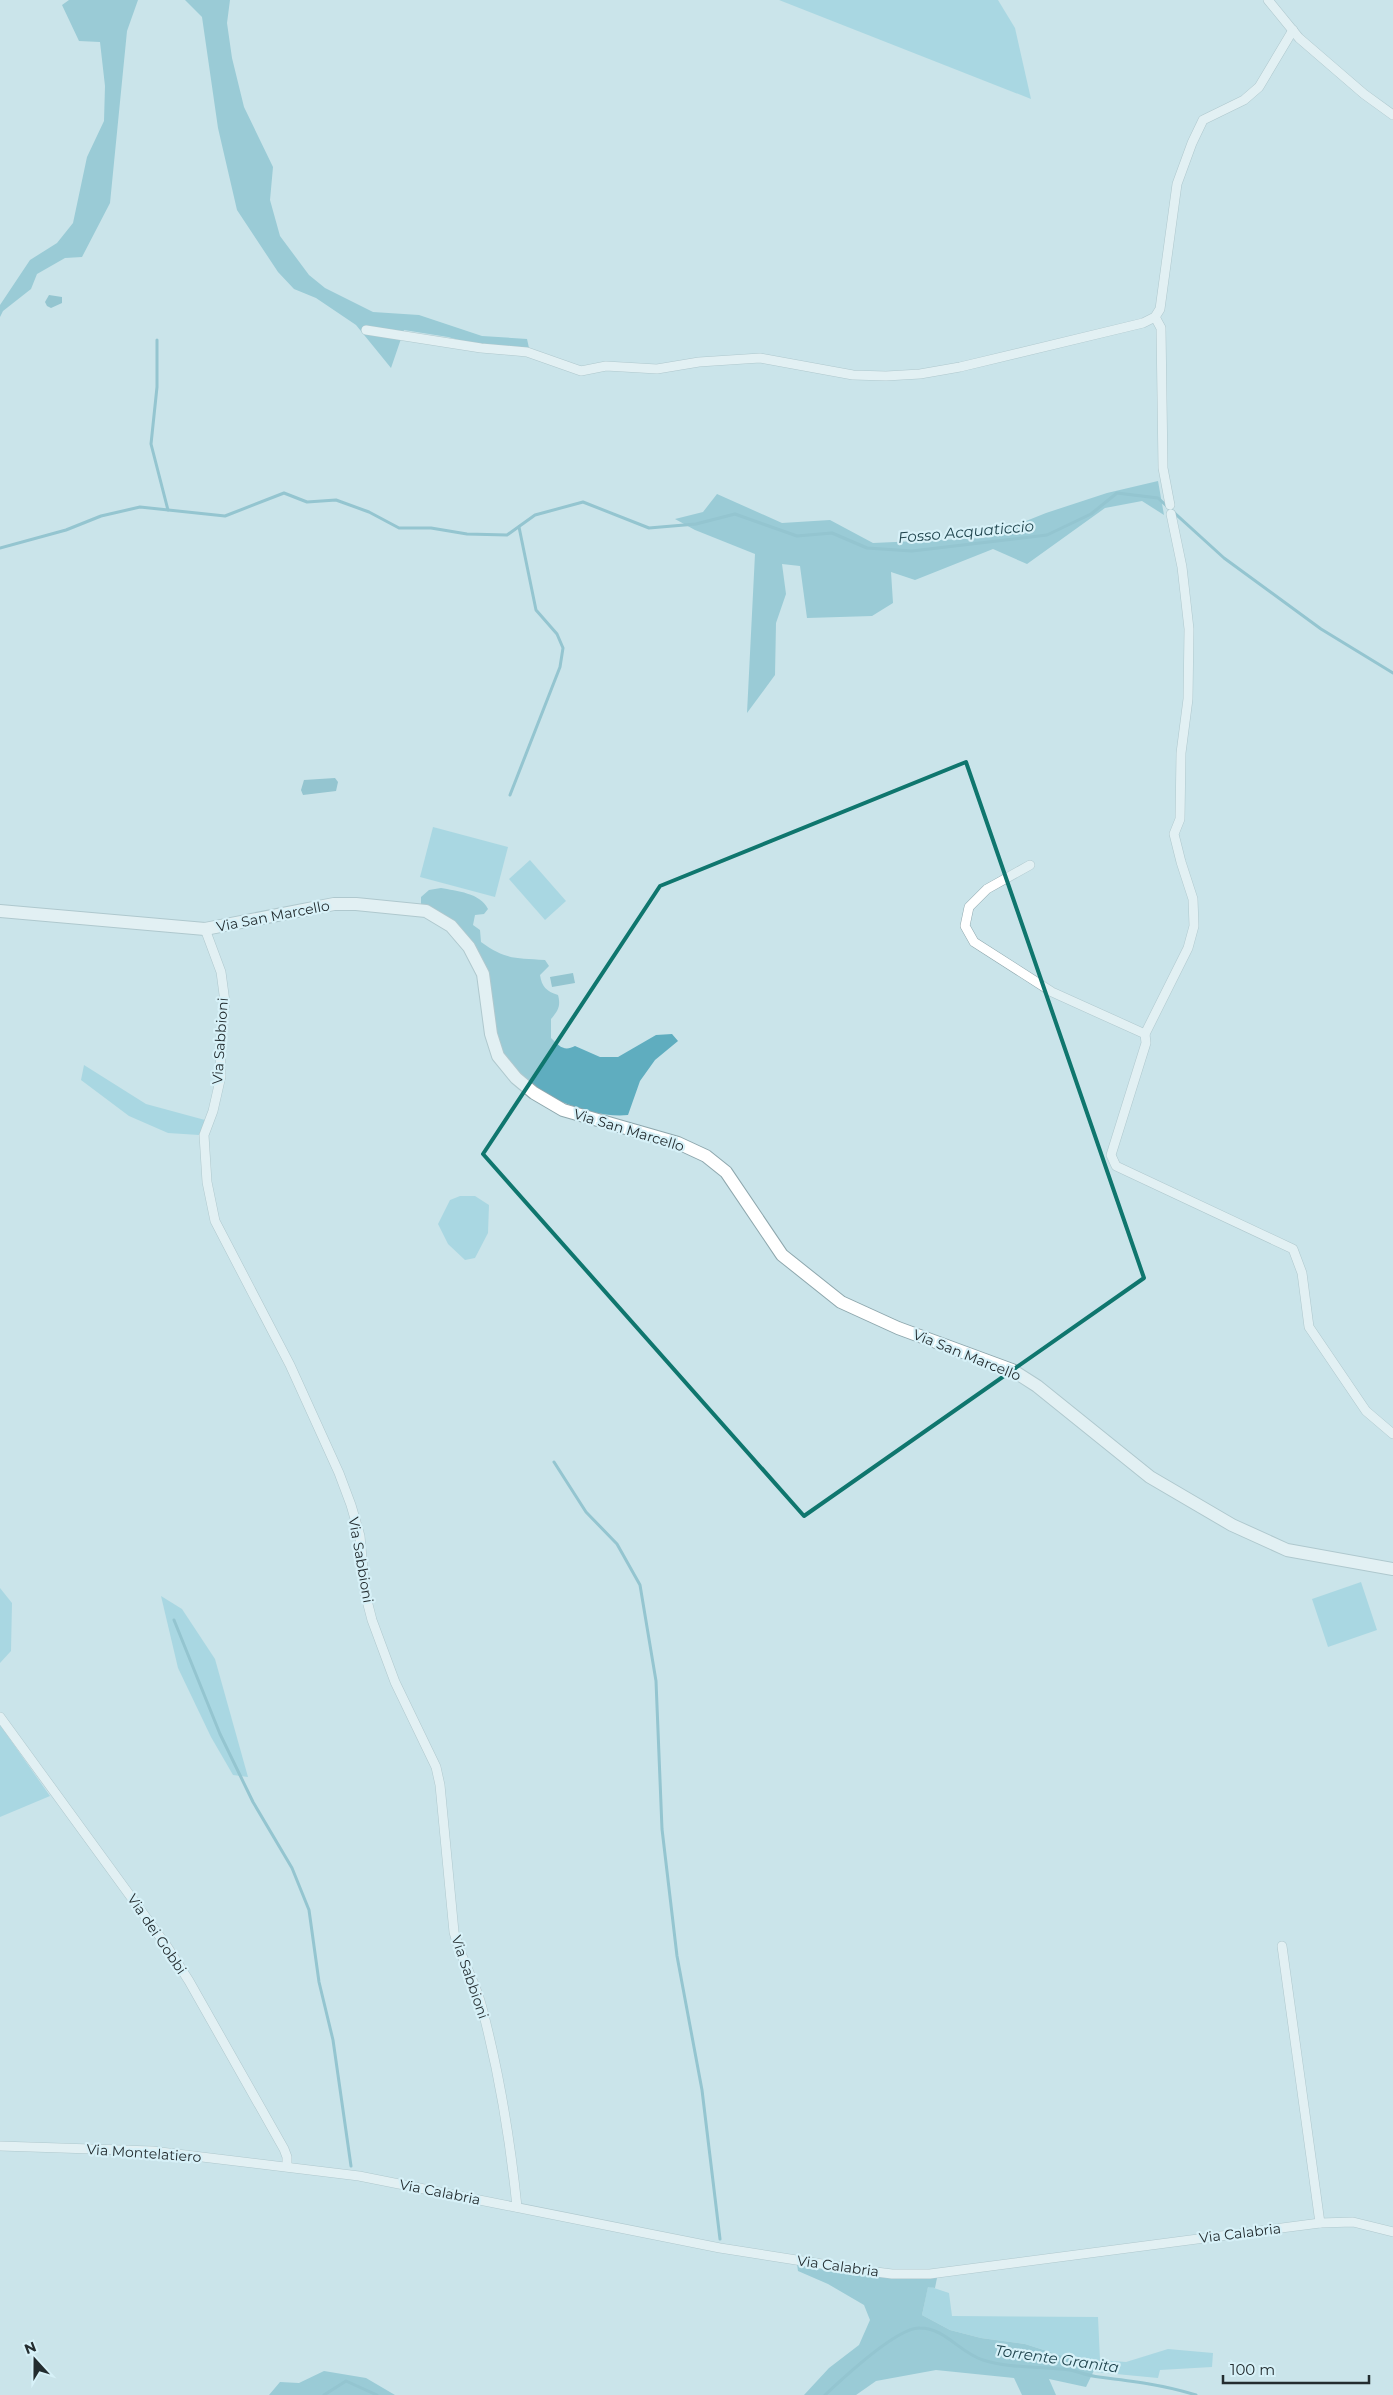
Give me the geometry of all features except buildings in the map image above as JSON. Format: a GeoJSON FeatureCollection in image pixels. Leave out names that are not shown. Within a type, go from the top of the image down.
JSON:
{"type":"FeatureCollection","features":[{"type":"Feature","properties":{"kind":"main road","name":"Via San Marcello"},"geometry":{"type":"LineString","coordinates":[[0,911],[205,928],[334,904],[376,905],[426,911],[451,926],[469,947],[482,974],[491,1034],[498,1056],[516,1078],[534,1093],[562,1110],[678,1143],[706,1156],[726,1172],[782,1255],[841,1302],[898,1328],[1012,1370],[1038,1386],[1150,1477],[1232,1525],[1287,1550],[1393,1569]]}},
{"type":"Feature","properties":{"kind":"street"},"geometry":{"type":"LineString","coordinates":[[1268,0],[1293,30],[1364,94],[1393,115]]}},
{"type":"Feature","properties":{"kind":"street"},"geometry":{"type":"LineString","coordinates":[[366,330],[481,348],[527,352],[582,371],[606,366],[657,369],[699,362],[760,358],[853,375],[886,376],[920,374],[960,367],[1082,337],[1115,331],[1155,317],[1160,309],[1177,184],[1192,143],[1203,120],[1244,100],[1259,88],[1293,30]]}},
{"type":"Feature","properties":{"kind":"street"},"geometry":{"type":"LineString","coordinates":[[1155,317],[1161,328],[1163,468],[1182,567],[1189,629],[1188,699],[1181,753],[1180,819],[1174,834],[1180,862],[1193,899],[1194,926],[1188,948],[1145,1034],[1146,1043],[1110,1155],[1116,1166],[1292,1249],[1302,1274],[1309,1327],[1366,1411],[1393,1434]]}},
{"type":"Feature","properties":{"kind":"street"},"geometry":{"type":"LineString","coordinates":[[1030,865],[987,889],[969,907],[965,926],[974,942],[1052,992],[1145,1034]]}},
{"type":"Feature","properties":{"kind":"street","name":"Via Sabbioni"},"geometry":{"type":"LineString","coordinates":[[205,928],[221,972],[225,1002],[220,1043],[221,1076],[213,1111],[204,1135],[207,1182],[214,1221],[290,1365],[339,1473],[352,1505],[360,1536],[365,1593],[372,1620],[395,1682],[436,1767],[440,1785],[454,1932],[460,1954],[480,2000],[490,2037],[505,2108],[517,2207]]}},
{"type":"Feature","properties":{"kind":"street","name":"Via dei Gobbi"},"geometry":{"type":"LineString","coordinates":[[0,1717],[144,1914],[189,1981],[284,2148],[288,2166]]}},
{"type":"Feature","properties":{"kind":"street"},"geometry":{"type":"LineString","coordinates":[[1282,1946],[1320,2223]]}},
{"type":"Feature","properties":{"kind":"street","name":"Via Montelatiero"},"geometry":{"type":"LineString","coordinates":[[0,2146],[152,2152],[288,2166]]}},
{"type":"Feature","properties":{"kind":"street","name":"Via Calabria"},"geometry":{"type":"LineString","coordinates":[[288,2166],[358,2176],[720,2248],[860,2270],[912,2274],[1320,2223],[1352,2222],[1393,2232]]}},
{"type":"Feature","properties":{"kind":"highlighted area"},"geometry":{"type":"Polygon","coordinates":[[[966,762],[1144,1278],[804,1516],[483,1154],[660,886],[966,762]]]}},
{"type":"Feature","properties":{"kind":"shaded area"},"geometry":{"type":"Polygon","coordinates":[[[69,0],[138,0],[127,31],[110,203],[82,257],[65,258],[37,274],[31,289],[3,311],[0,317],[0,305],[30,260],[57,243],[73,223],[87,157],[104,121],[105,86],[100,42],[79,41],[62,5],[69,0]]]}},
{"type":"Feature","properties":{"kind":"shaded area"},"geometry":{"type":"Polygon","coordinates":[[[185,0],[230,0],[227,23],[232,58],[244,107],[273,167],[270,200],[280,236],[309,275],[325,288],[373,312],[419,315],[482,336],[527,339],[529,348],[473,344],[448,337],[404,330],[391,368],[356,325],[316,298],[294,289],[278,272],[237,210],[218,128],[202,17],[185,0]]]}},
{"type":"Feature","properties":{"kind":"shaded area"},"geometry":{"type":"Polygon","coordinates":[[[779,0],[998,0],[1015,28],[1031,99],[779,0]]]}},
{"type":"Feature","properties":{"kind":"shaded area"},"geometry":{"type":"Polygon","coordinates":[[[49,295],[62,297],[62,303],[51,308],[47,306],[45,302],[49,295]]]}},
{"type":"Feature","properties":{"kind":"shaded area"},"geometry":{"type":"Polygon","coordinates":[[[1158,481],[1164,515],[1142,501],[1105,508],[1027,564],[993,549],[915,580],[891,572],[893,603],[872,616],[807,618],[800,566],[782,564],[786,594],[776,623],[775,675],[747,713],[755,554],[695,530],[675,519],[703,512],[717,494],[782,523],[830,520],[873,543],[984,538],[1046,513],[1107,493],[1158,481]]]}},
{"type":"Feature","properties":{"kind":"shaded area"},"geometry":{"type":"Polygon","coordinates":[[[335,778],[338,782],[336,791],[303,795],[301,790],[304,780],[335,778]]]}},
{"type":"Feature","properties":{"kind":"shaded area"},"geometry":{"type":"Polygon","coordinates":[[[433,827],[508,847],[495,897],[420,877],[433,827]]]}},
{"type":"Feature","properties":{"kind":"shaded area"},"geometry":{"type":"Polygon","coordinates":[[[530,860],[566,901],[545,920],[509,879],[530,860]]]}},
{"type":"Feature","properties":{"kind":"shaded area"},"geometry":{"type":"Polygon","coordinates":[[[441,888],[474,896],[485,904],[488,909],[484,914],[475,915],[473,925],[480,930],[481,942],[497,952],[511,957],[545,960],[549,966],[540,975],[545,988],[558,995],[558,1008],[551,1019],[551,1038],[559,1046],[571,1048],[575,1046],[600,1057],[618,1057],[656,1035],[672,1034],[678,1041],[655,1060],[640,1081],[628,1115],[592,1112],[551,1096],[532,1085],[503,1058],[496,1042],[487,977],[431,910],[421,904],[421,897],[429,890],[441,888]]]}},
{"type":"Feature","properties":{"kind":"shaded area"},"geometry":{"type":"Polygon","coordinates":[[[573,973],[575,983],[552,987],[550,977],[573,973]]]}},
{"type":"Feature","properties":{"kind":"shaded area"},"geometry":{"type":"Polygon","coordinates":[[[84,1065],[146,1104],[205,1120],[199,1135],[168,1133],[129,1116],[81,1080],[84,1065]]]}},
{"type":"Feature","properties":{"kind":"shaded area"},"geometry":{"type":"Polygon","coordinates":[[[460,1196],[475,1196],[489,1205],[488,1233],[475,1258],[465,1260],[448,1244],[438,1224],[450,1200],[460,1196]]]}},
{"type":"Feature","properties":{"kind":"shaded area"},"geometry":{"type":"Polygon","coordinates":[[[1361,1582],[1377,1630],[1328,1647],[1312,1599],[1361,1582]]]}},
{"type":"Feature","properties":{"kind":"shaded area"},"geometry":{"type":"Polygon","coordinates":[[[0,1588],[12,1603],[11,1651],[0,1663],[0,1588]]]}},
{"type":"Feature","properties":{"kind":"shaded area"},"geometry":{"type":"Polygon","coordinates":[[[161,1596],[182,1609],[215,1659],[248,1777],[233,1775],[211,1737],[178,1668],[161,1596]]]}},
{"type":"Feature","properties":{"kind":"shaded area"},"geometry":{"type":"Polygon","coordinates":[[[0,1725],[50,1796],[0,1817],[0,1725]]]}},
{"type":"Feature","properties":{"kind":"shaded area"},"geometry":{"type":"Polygon","coordinates":[[[797,2264],[853,2274],[937,2278],[935,2288],[928,2287],[922,2315],[950,2330],[981,2338],[1025,2344],[1069,2358],[1099,2360],[1086,2387],[1049,2379],[1056,2395],[1022,2395],[1014,2378],[936,2370],[876,2381],[856,2395],[804,2395],[829,2368],[859,2345],[870,2320],[864,2305],[828,2284],[798,2271],[797,2264]]]}},
{"type":"Feature","properties":{"kind":"shaded area"},"geometry":{"type":"Polygon","coordinates":[[[928,2286],[949,2293],[952,2316],[1098,2317],[1100,2360],[1126,2362],[1168,2349],[1213,2353],[1212,2367],[1160,2370],[1158,2378],[1095,2372],[1099,2360],[1069,2358],[1025,2344],[981,2338],[950,2330],[922,2315],[928,2286]]]}},
{"type":"Feature","properties":{"kind":"shaded area"},"geometry":{"type":"Polygon","coordinates":[[[324,2371],[366,2378],[395,2395],[269,2395],[280,2382],[299,2383],[324,2371]]]}},
{"type":"Feature","properties":{"kind":"waterway"},"geometry":{"type":"LineString","coordinates":[[157,340],[157,387],[151,444],[168,510]]}},
{"type":"Feature","properties":{"kind":"waterway","name":"Fosso Acquaticcio"},"geometry":{"type":"LineString","coordinates":[[0,548],[66,530],[101,516],[140,507],[225,516],[284,493],[307,502],[336,500],[369,512],[399,528],[431,528],[467,534],[507,535],[535,515],[583,502],[649,528],[696,524],[735,514],[797,536],[832,533],[867,548],[912,551],[1047,535],[1091,514],[1117,493],[1158,498],[1224,558],[1321,629],[1393,673]]}},
{"type":"Feature","properties":{"kind":"waterway"},"geometry":{"type":"LineString","coordinates":[[510,795],[560,667],[563,648],[557,634],[536,610],[519,527]]}},
{"type":"Feature","properties":{"kind":"waterway"},"geometry":{"type":"LineString","coordinates":[[554,1462],[586,1512],[617,1544],[640,1585],[656,1681],[662,1829],[677,1956],[702,2090],[720,2239]]}},
{"type":"Feature","properties":{"kind":"waterway"},"geometry":{"type":"LineString","coordinates":[[174,1620],[220,1734],[253,1802],[292,1868],[309,1910],[319,1982],[333,2040],[351,2166]]}},
{"type":"Feature","properties":{"kind":"waterway","name":"Torrente Granita"},"geometry":{"type":"LineString","coordinates":[[825,2395],[885,2345],[910,2330],[920,2328],[937,2332],[975,2357],[994,2363],[1070,2370],[1095,2376],[1160,2386],[1196,2395]]}},
{"type":"Feature","properties":{"kind":"waterway","name":"Torrente Granita"},"geometry":{"type":"LineString","coordinates":[[324,2395],[346,2381],[377,2395]]}}]}
